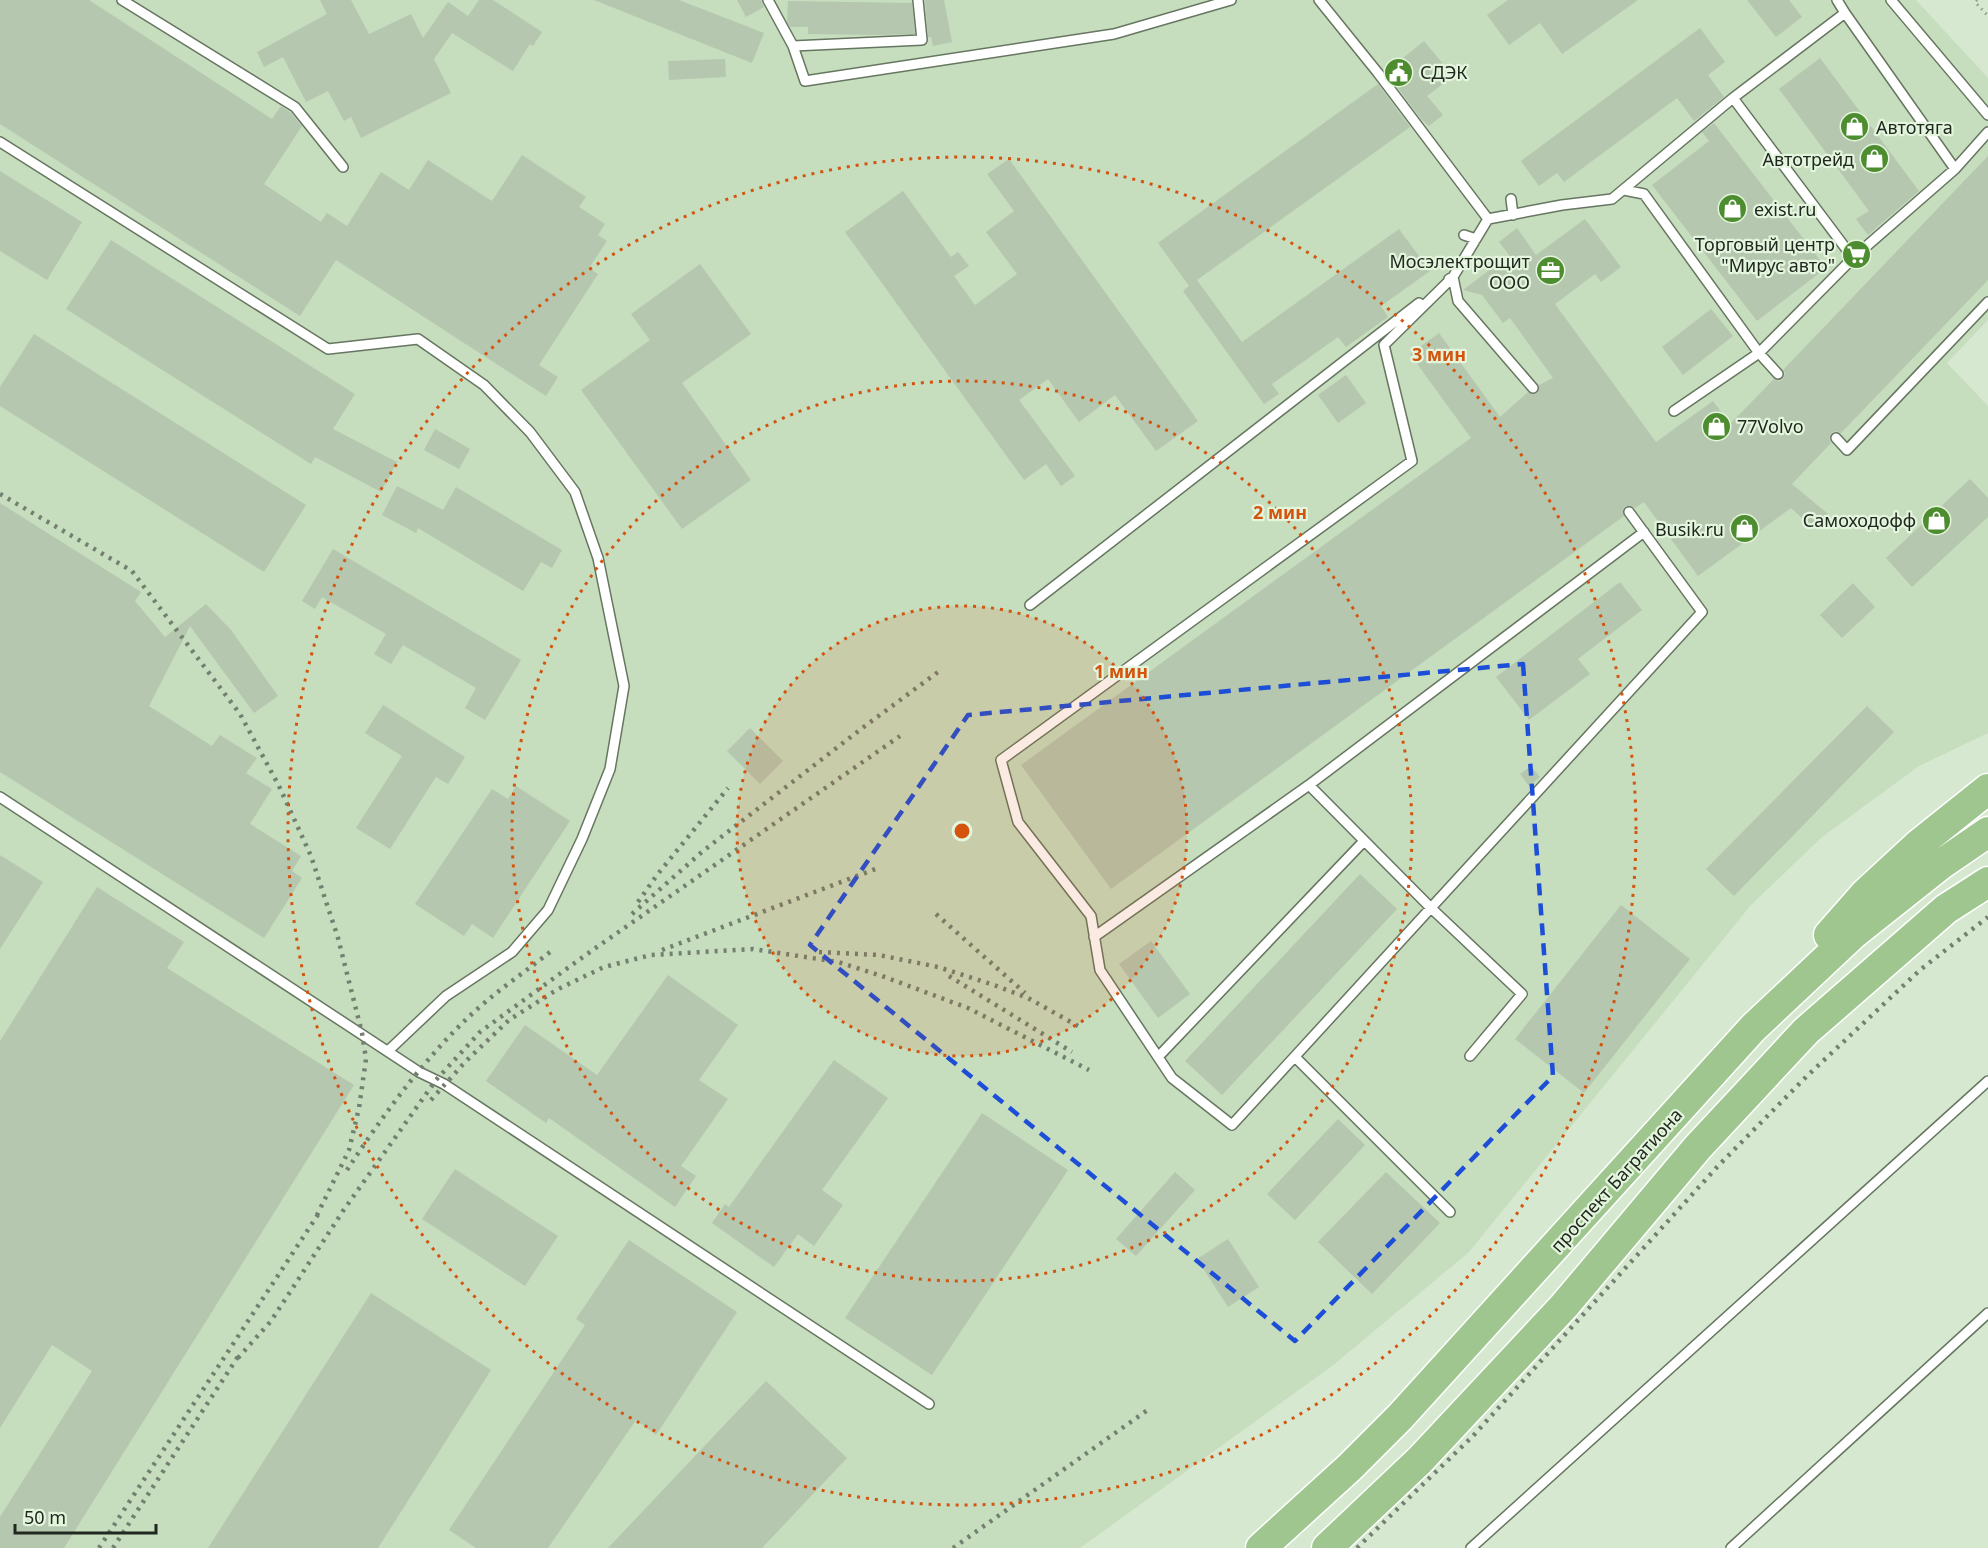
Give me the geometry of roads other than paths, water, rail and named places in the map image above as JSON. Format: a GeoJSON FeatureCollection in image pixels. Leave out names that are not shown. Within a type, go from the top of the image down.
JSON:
{"type":"FeatureCollection","features":[{"type":"Feature","properties":{"kind":"main road"},"geometry":{"type":"LineString","coordinates":[[1753,1028],[1866,893],[1918,845],[1988,789]]}},
{"type":"Feature","properties":{"kind":"main road","name":"проспект Багратиона"},"geometry":{"type":"LineString","coordinates":[[1261,1548],[1350,1467],[1400,1417],[1753,1028],[1853,934],[1940,865],[1988,832]]}},
{"type":"Feature","properties":{"kind":"main road"},"geometry":{"type":"LineString","coordinates":[[1327,1548],[1420,1460],[1564,1306],[1698,1147],[1806,1031],[1946,909],[1988,882]]}},
{"type":"Feature","properties":{"kind":"lane"},"geometry":{"type":"LineString","coordinates":[[122,0],[295,107],[343,167]]}},
{"type":"Feature","properties":{"kind":"lane"},"geometry":{"type":"LineString","coordinates":[[768,0],[793,46],[805,81],[1114,34],[1231,0]]}},
{"type":"Feature","properties":{"kind":"lane"},"geometry":{"type":"LineString","coordinates":[[793,46],[922,40],[918,0]]}},
{"type":"Feature","properties":{"kind":"lane"},"geometry":{"type":"LineString","coordinates":[[1319,0],[1378,73],[1488,219]]}},
{"type":"Feature","properties":{"kind":"lane"},"geometry":{"type":"LineString","coordinates":[[1837,0],[1955,169]]}},
{"type":"Feature","properties":{"kind":"lane"},"geometry":{"type":"LineString","coordinates":[[1891,0],[1988,115]]}},
{"type":"Feature","properties":{"kind":"lane"},"geometry":{"type":"LineString","coordinates":[[1488,219],[1562,205],[1612,199],[1733,98],[1845,13]]}},
{"type":"Feature","properties":{"kind":"lane"},"geometry":{"type":"LineString","coordinates":[[1733,98],[1853,258]]}},
{"type":"Feature","properties":{"kind":"lane"},"geometry":{"type":"LineString","coordinates":[[1674,411],[1759,353],[1853,258],[1955,169],[1988,132]]}},
{"type":"Feature","properties":{"kind":"lane"},"geometry":{"type":"LineString","coordinates":[[0,142],[328,349],[418,339],[484,385],[530,432],[575,492],[598,558],[624,686],[610,769],[582,839],[548,910],[512,952],[446,996],[388,1051]]}},
{"type":"Feature","properties":{"kind":"lane"},"geometry":{"type":"LineString","coordinates":[[1624,190],[1644,194],[1759,353],[1778,374]]}},
{"type":"Feature","properties":{"kind":"lane"},"geometry":{"type":"LineString","coordinates":[[1511,199],[1513,215]]}},
{"type":"Feature","properties":{"kind":"lane"},"geometry":{"type":"LineString","coordinates":[[1488,219],[1453,277],[1384,345],[1413,461],[1000,760],[1018,822],[1091,916],[1100,970],[1172,1078],[1232,1125],[1702,612],[1629,512]]}},
{"type":"Feature","properties":{"kind":"lane"},"geometry":{"type":"LineString","coordinates":[[1464,235],[1476,240]]}},
{"type":"Feature","properties":{"kind":"lane"},"geometry":{"type":"LineString","coordinates":[[1453,277],[1458,301],[1533,388]]}},
{"type":"Feature","properties":{"kind":"lane"},"geometry":{"type":"LineString","coordinates":[[1030,604],[1453,277]]}},
{"type":"Feature","properties":{"kind":"lane"},"geometry":{"type":"LineString","coordinates":[[1836,438],[1847,450],[1988,302]]}},
{"type":"Feature","properties":{"kind":"lane"},"geometry":{"type":"LineString","coordinates":[[1094,937],[1309,785],[1644,532]]}},
{"type":"Feature","properties":{"kind":"lane"},"geometry":{"type":"LineString","coordinates":[[1309,785],[1431,908],[1522,994],[1470,1056]]}},
{"type":"Feature","properties":{"kind":"lane"},"geometry":{"type":"LineString","coordinates":[[0,797],[419,1072],[444,1084],[929,1404]]}},
{"type":"Feature","properties":{"kind":"lane"},"geometry":{"type":"LineString","coordinates":[[1158,1057],[1364,841]]}},
{"type":"Feature","properties":{"kind":"lane"},"geometry":{"type":"LineString","coordinates":[[1295,1056],[1450,1212]]}},
{"type":"Feature","properties":{"kind":"lane"},"geometry":{"type":"LineString","coordinates":[[1471,1548],[1988,1081]]}},
{"type":"Feature","properties":{"kind":"lane"},"geometry":{"type":"LineString","coordinates":[[1731,1548],[1988,1313]]}},
{"type":"Feature","properties":{"kind":"railway"},"geometry":{"type":"LineString","coordinates":[[0,494],[132,571],[240,714],[279,786],[311,856],[338,938],[362,1033],[366,1059],[359,1108],[349,1150],[317,1215]]}},
{"type":"Feature","properties":{"kind":"railway"},"geometry":{"type":"LineString","coordinates":[[632,914],[703,851],[938,672]]}},
{"type":"Feature","properties":{"kind":"railway"},"geometry":{"type":"LineString","coordinates":[[238,1358],[271,1321],[343,1211],[436,1080],[480,1032],[587,954],[900,736]]}},
{"type":"Feature","properties":{"kind":"railway"},"geometry":{"type":"LineString","coordinates":[[638,902],[657,875],[728,788]]}},
{"type":"Feature","properties":{"kind":"railway"},"geometry":{"type":"LineString","coordinates":[[662,950],[878,868]]}},
{"type":"Feature","properties":{"kind":"railway"},"geometry":{"type":"LineString","coordinates":[[936,914],[1025,993]]}},
{"type":"Feature","properties":{"kind":"railway"},"geometry":{"type":"LineString","coordinates":[[1357,1548],[1472,1437],[1718,1166],[1807,1076],[1920,970],[1988,917]]}},
{"type":"Feature","properties":{"kind":"railway"},"geometry":{"type":"LineString","coordinates":[[431,1100],[465,1062],[509,1020],[558,989],[604,967],[651,955],[753,949],[838,962],[882,976],[968,1008],[1089,1070]]}},
{"type":"Feature","properties":{"kind":"railway"},"geometry":{"type":"LineString","coordinates":[[347,1170],[390,1107],[456,1029],[483,1004],[550,952]]}},
{"type":"Feature","properties":{"kind":"railway"},"geometry":{"type":"LineString","coordinates":[[819,952],[879,955],[938,967],[1028,998],[1078,1026]]}},
{"type":"Feature","properties":{"kind":"railway"},"geometry":{"type":"LineString","coordinates":[[949,976],[1072,1052]]}},
{"type":"Feature","properties":{"kind":"railway"},"geometry":{"type":"LineString","coordinates":[[99,1548],[321,1210]]}},
{"type":"Feature","properties":{"kind":"railway"},"geometry":{"type":"LineString","coordinates":[[113,1548],[241,1352]]}},
{"type":"Feature","properties":{"kind":"railway"},"geometry":{"type":"LineString","coordinates":[[953,1548],[1149,1409]]}},
{"type":"Feature","properties":{"kind":"place","name":"СДЭК"},"geometry":{"type":"Point","coordinates":[1399,72]}},
{"type":"Feature","properties":{"kind":"place","name":"Автотяга"},"geometry":{"type":"Point","coordinates":[1855,127]}},
{"type":"Feature","properties":{"kind":"place","name":"Автотрейд"},"geometry":{"type":"Point","coordinates":[1875,159]}},
{"type":"Feature","properties":{"kind":"place","name":"exist.ru"},"geometry":{"type":"Point","coordinates":[1733,209]}},
{"type":"Feature","properties":{"kind":"place","name":"Торговый центр \"Мирус авто\""},"geometry":{"type":"Point","coordinates":[1856,254]}},
{"type":"Feature","properties":{"kind":"place","name":"Мосэлектрощит ООО"},"geometry":{"type":"Point","coordinates":[1551,271]}},
{"type":"Feature","properties":{"kind":"place","name":"77Volvo"},"geometry":{"type":"Point","coordinates":[1716,426]}},
{"type":"Feature","properties":{"kind":"place","name":"Самоходофф"},"geometry":{"type":"Point","coordinates":[1937,520]}},
{"type":"Feature","properties":{"kind":"place","name":"Busik.ru"},"geometry":{"type":"Point","coordinates":[1745,529]}}]}
